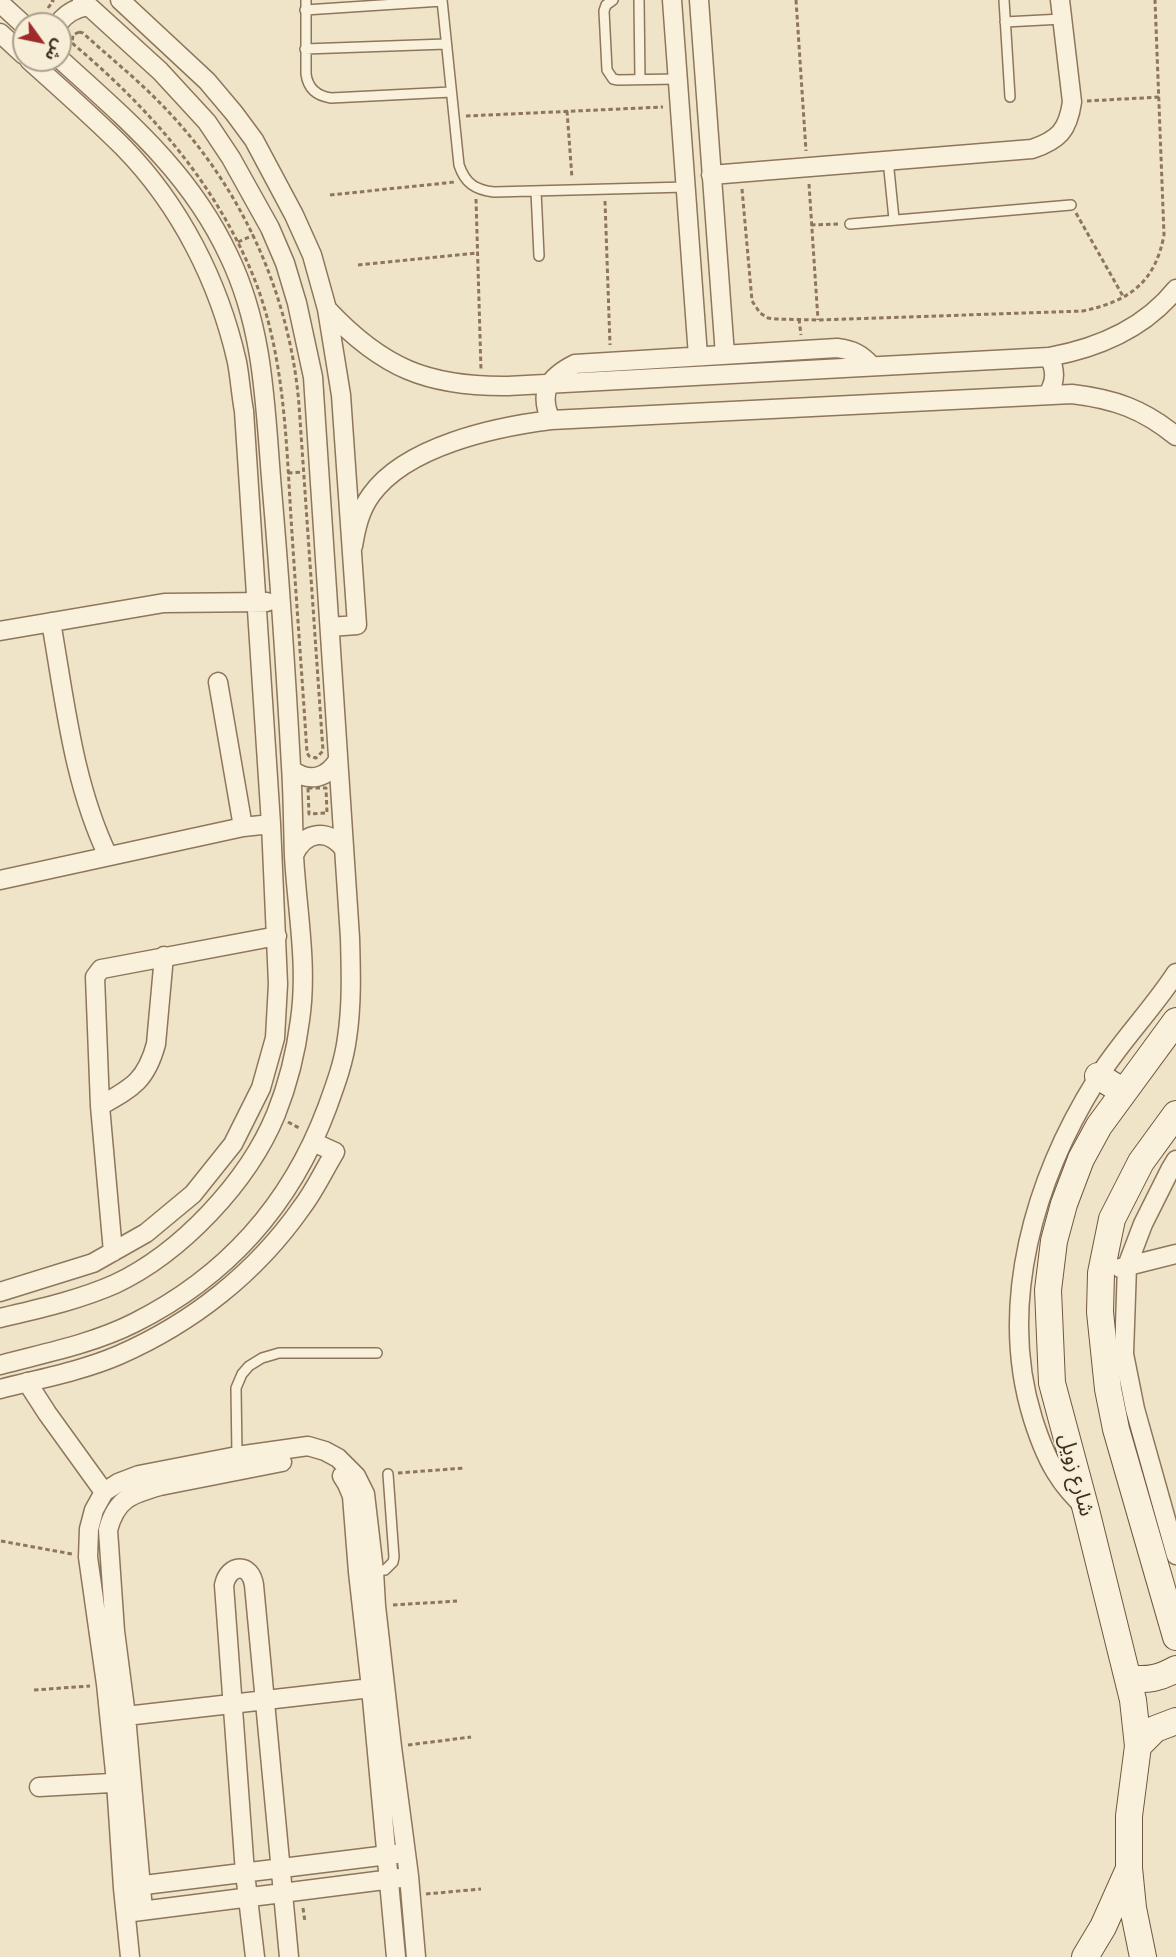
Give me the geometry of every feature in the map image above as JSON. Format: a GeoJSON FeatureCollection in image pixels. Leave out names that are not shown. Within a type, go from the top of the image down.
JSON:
{"type":"FeatureCollection","features":[{"type":"Feature","properties":{"kind":"main road","name":"شارع زويل"},"geometry":{"type":"LineString","coordinates":[[1143,1957],[1133,1908],[1129,1868],[1129,1816],[1138,1746],[1135,1710],[1129,1678],[1052,1383],[1048,1290],[1054,1241],[1067,1195],[1082,1159],[1095,1134],[1176,1021]]}},
{"type":"Feature","properties":{"kind":"main road"},"geometry":{"type":"LineString","coordinates":[[1098,1076],[1124,1092]]}},
{"type":"Feature","properties":{"kind":"main road"},"geometry":{"type":"LineString","coordinates":[[1176,1114],[1141,1162],[1112,1219],[1101,1273],[1100,1312],[1102,1346],[1116,1429],[1176,1637]]}},
{"type":"Feature","properties":{"kind":"main road"},"geometry":{"type":"LineString","coordinates":[[1129,1678],[1139,1680],[1158,1678],[1176,1669]]}},
{"type":"Feature","properties":{"kind":"main road"},"geometry":{"type":"LineString","coordinates":[[1138,1746],[1155,1729],[1176,1721]]}},
{"type":"Feature","properties":{"kind":"main road"},"geometry":{"type":"LineString","coordinates":[[1085,1957],[1117,1898],[1129,1868]]}},
{"type":"Feature","properties":{"kind":"street"},"geometry":{"type":"LineString","coordinates":[[120,0],[207,81],[254,140],[294,215],[312,255],[327,309],[341,395],[357,625],[330,627]]}},
{"type":"Feature","properties":{"kind":"street"},"geometry":{"type":"LineString","coordinates":[[672,0],[698,356]]}},
{"type":"Feature","properties":{"kind":"street"},"geometry":{"type":"LineString","coordinates":[[699,0],[725,355]]}},
{"type":"Feature","properties":{"kind":"street"},"geometry":{"type":"LineString","coordinates":[[711,175],[1032,149],[1048,144],[1060,134],[1069,118],[1072,102],[1060,0]]}},
{"type":"Feature","properties":{"kind":"street"},"geometry":{"type":"LineString","coordinates":[[0,3],[12,14]]}},
{"type":"Feature","properties":{"kind":"street"},"geometry":{"type":"LineString","coordinates":[[0,1365],[93,1340],[133,1324],[171,1303],[206,1278],[238,1249],[267,1216],[292,1181],[315,1139],[338,1078],[347,1040],[351,1001],[350,938],[313,377],[297,303],[285,263],[270,228],[231,158],[207,122],[160,71],[85,3],[70,12]]}},
{"type":"Feature","properties":{"kind":"street"},"geometry":{"type":"LineString","coordinates":[[0,33],[12,44]]}},
{"type":"Feature","properties":{"kind":"street"},"geometry":{"type":"LineString","coordinates":[[0,1318],[110,1286],[134,1275],[202,1223],[232,1188],[255,1153],[275,1116],[290,1074],[301,1018],[302,960],[294,855],[292,770],[281,601],[261,358],[249,307],[226,249],[206,213],[176,171],[141,133],[72,70]]}},
{"type":"Feature","properties":{"kind":"street"},"geometry":{"type":"LineString","coordinates":[[0,1292],[93,1263],[146,1233],[194,1194],[233,1144],[261,1088],[275,1038],[279,984],[244,411],[238,372],[224,315],[206,269],[184,225],[156,184],[124,147],[43,72]]}},
{"type":"Feature","properties":{"kind":"street"},"geometry":{"type":"LineString","coordinates":[[231,158],[254,140]]}},
{"type":"Feature","properties":{"kind":"street"},"geometry":{"type":"LineString","coordinates":[[327,309],[351,334],[378,354],[408,370],[440,381],[482,386],[1049,357],[1088,348],[1118,336],[1157,309],[1176,289]]}},
{"type":"Feature","properties":{"kind":"street"},"geometry":{"type":"LineString","coordinates":[[551,420],[545,402],[549,384],[560,372],[575,364],[837,348],[850,349],[863,356],[872,366]]}},
{"type":"Feature","properties":{"kind":"street"},"geometry":{"type":"LineString","coordinates":[[1048,394],[1055,375],[1049,357]]}},
{"type":"Feature","properties":{"kind":"street"},"geometry":{"type":"LineString","coordinates":[[353,546],[357,520],[371,494],[391,473],[448,444],[513,425],[551,420],[1072,394],[1119,403],[1141,412],[1176,436]]}},
{"type":"Feature","properties":{"kind":"street"},"geometry":{"type":"LineString","coordinates":[[0,631],[164,603],[281,601]]}},
{"type":"Feature","properties":{"kind":"street"},"geometry":{"type":"LineString","coordinates":[[51,622],[78,773],[86,804],[108,856]]}},
{"type":"Feature","properties":{"kind":"street"},"geometry":{"type":"LineString","coordinates":[[218,682],[243,827]]}},
{"type":"Feature","properties":{"kind":"street"},"geometry":{"type":"LineString","coordinates":[[292,770],[299,776],[317,777],[326,774],[338,760]]}},
{"type":"Feature","properties":{"kind":"street"},"geometry":{"type":"LineString","coordinates":[[0,879],[243,827],[271,824]]}},
{"type":"Feature","properties":{"kind":"street"},"geometry":{"type":"LineString","coordinates":[[294,855],[304,840],[313,836],[331,837],[344,849]]}},
{"type":"Feature","properties":{"kind":"street"},"geometry":{"type":"LineString","coordinates":[[114,1252],[100,1106],[95,977],[101,969],[277,936]]}},
{"type":"Feature","properties":{"kind":"street"},"geometry":{"type":"LineString","coordinates":[[100,1106],[135,1085],[147,1069],[156,1044],[164,956]]}},
{"type":"Feature","properties":{"kind":"street"},"geometry":{"type":"LineString","coordinates":[[1086,1510],[1058,1476],[1039,1437],[1026,1395],[1020,1352],[1020,1309],[1026,1255],[1036,1209],[1053,1160],[1076,1114],[1098,1076],[1176,973]]}},
{"type":"Feature","properties":{"kind":"street"},"geometry":{"type":"LineString","coordinates":[[0,1389],[60,1374],[117,1356],[171,1329],[221,1295],[265,1254],[303,1207],[335,1152],[315,1139]]}},
{"type":"Feature","properties":{"kind":"street"},"geometry":{"type":"LineString","coordinates":[[1176,1160],[1143,1224],[1127,1266],[1124,1354],[1135,1409],[1176,1555]]}},
{"type":"Feature","properties":{"kind":"street"},"geometry":{"type":"LineString","coordinates":[[1101,1273],[1176,1254]]}},
{"type":"Feature","properties":{"kind":"street"},"geometry":{"type":"LineString","coordinates":[[27,1382],[47,1413],[117,1490]]}},
{"type":"Feature","properties":{"kind":"street"},"geometry":{"type":"LineString","coordinates":[[123,1782],[126,1716],[88,1557],[88,1529],[94,1510],[139,1475],[159,1479],[308,1452],[326,1451],[338,1458],[344,1470],[356,1476],[384,1747],[386,1856],[396,1957]]}},
{"type":"Feature","properties":{"kind":"street"},"geometry":{"type":"LineString","coordinates":[[209,1469],[237,1456],[262,1460]]}},
{"type":"Feature","properties":{"kind":"street"},"geometry":{"type":"LineString","coordinates":[[117,1490],[114,1512],[108,1530],[110,1555],[106,1684],[123,1782],[134,1912],[130,1957]]}},
{"type":"Feature","properties":{"kind":"street"},"geometry":{"type":"LineString","coordinates":[[88,1529],[108,1530]]}},
{"type":"Feature","properties":{"kind":"street"},"geometry":{"type":"LineString","coordinates":[[88,1557],[110,1555]]}},
{"type":"Feature","properties":{"kind":"street"},"geometry":{"type":"LineString","coordinates":[[255,1957],[245,1873],[224,1585],[226,1577],[232,1571],[240,1569],[248,1571],[253,1577],[289,1957]]}},
{"type":"Feature","properties":{"kind":"street"},"geometry":{"type":"LineString","coordinates":[[366,1571],[376,1606],[372,1641],[371,1688],[407,1853],[416,1957]]}},
{"type":"Feature","properties":{"kind":"street"},"geometry":{"type":"LineString","coordinates":[[126,1716],[371,1688]]}},
{"type":"Feature","properties":{"kind":"street"},"geometry":{"type":"LineString","coordinates":[[39,1787],[123,1782]]}},
{"type":"Feature","properties":{"kind":"street"},"geometry":{"type":"LineString","coordinates":[[132,1887],[407,1853]]}},
{"type":"Feature","properties":{"kind":"street"},"geometry":{"type":"LineString","coordinates":[[134,1912],[409,1876]]}},
{"type":"Feature","properties":{"kind":"lane"},"geometry":{"type":"LineString","coordinates":[[613,0],[606,5],[604,11],[607,70],[613,79],[678,79]]}},
{"type":"Feature","properties":{"kind":"lane"},"geometry":{"type":"LineString","coordinates":[[639,0],[640,80]]}},
{"type":"Feature","properties":{"kind":"lane"},"geometry":{"type":"LineString","coordinates":[[1004,0],[1010,97]]}},
{"type":"Feature","properties":{"kind":"lane"},"geometry":{"type":"LineString","coordinates":[[452,92],[324,97],[316,94],[307,82],[304,49],[305,5],[442,1],[452,92],[459,165],[466,181],[476,188],[494,192],[686,187]]}},
{"type":"Feature","properties":{"kind":"lane"},"geometry":{"type":"LineString","coordinates":[[1005,22],[1062,19]]}},
{"type":"Feature","properties":{"kind":"lane"},"geometry":{"type":"LineString","coordinates":[[304,49],[446,44]]}},
{"type":"Feature","properties":{"kind":"lane"},"geometry":{"type":"LineString","coordinates":[[888,160],[894,219]]}},
{"type":"Feature","properties":{"kind":"lane"},"geometry":{"type":"LineString","coordinates":[[536,191],[539,256]]}},
{"type":"Feature","properties":{"kind":"lane"},"geometry":{"type":"LineString","coordinates":[[850,224],[1071,205]]}},
{"type":"Feature","properties":{"kind":"lane"},"geometry":{"type":"LineString","coordinates":[[237,1456],[236,1388],[242,1374],[249,1366],[262,1358],[279,1353],[376,1353]]}},
{"type":"Feature","properties":{"kind":"lane"},"geometry":{"type":"LineString","coordinates":[[366,1571],[385,1570],[393,1562],[388,1474]]}},
{"type":"Feature","properties":{"kind":"path"},"geometry":{"type":"LineString","coordinates":[[47,8],[51,0]]}},
{"type":"Feature","properties":{"kind":"path"},"geometry":{"type":"LineString","coordinates":[[741,172],[752,301],[760,313],[768,318],[818,320],[1083,311],[1124,298],[1140,285],[1153,268],[1162,247],[1164,235],[1155,0]]}},
{"type":"Feature","properties":{"kind":"path"},"geometry":{"type":"LineString","coordinates":[[1072,102],[1160,97]]}},
{"type":"Feature","properties":{"kind":"path"},"geometry":{"type":"LineString","coordinates":[[454,116],[680,106]]}},
{"type":"Feature","properties":{"kind":"path"},"geometry":{"type":"LineString","coordinates":[[567,111],[573,190]]}},
{"type":"Feature","properties":{"kind":"path"},"geometry":{"type":"LineString","coordinates":[[330,195],[466,181]]}},
{"type":"Feature","properties":{"kind":"path"},"geometry":{"type":"LineString","coordinates":[[476,188],[482,386]]}},
{"type":"Feature","properties":{"kind":"path"},"geometry":{"type":"LineString","coordinates":[[605,189],[610,362]]}},
{"type":"Feature","properties":{"kind":"path"},"geometry":{"type":"LineString","coordinates":[[1071,205],[1124,298]]}},
{"type":"Feature","properties":{"kind":"path"},"geometry":{"type":"LineString","coordinates":[[812,225],[850,224]]}},
{"type":"Feature","properties":{"kind":"path"},"geometry":{"type":"LineString","coordinates":[[226,249],[270,228]]}},
{"type":"Feature","properties":{"kind":"path"},"geometry":{"type":"LineString","coordinates":[[358,265],[478,253]]}},
{"type":"Feature","properties":{"kind":"path"},"geometry":{"type":"LineString","coordinates":[[271,475],[319,470]]}},
{"type":"Feature","properties":{"kind":"path"},"geometry":{"type":"LineString","coordinates":[[308,788],[326,788],[327,813],[309,814],[308,788]]}},
{"type":"Feature","properties":{"kind":"path"},"geometry":{"type":"LineString","coordinates":[[275,1116],[315,1139]]}},
{"type":"Feature","properties":{"kind":"path"},"geometry":{"type":"LineString","coordinates":[[388,1474],[465,1468]]}},
{"type":"Feature","properties":{"kind":"path"},"geometry":{"type":"LineString","coordinates":[[1,1541],[88,1557]]}},
{"type":"Feature","properties":{"kind":"path"},"geometry":{"type":"LineString","coordinates":[[376,1606],[458,1601]]}},
{"type":"Feature","properties":{"kind":"path"},"geometry":{"type":"LineString","coordinates":[[34,1690],[106,1684]]}},
{"type":"Feature","properties":{"kind":"path"},"geometry":{"type":"LineString","coordinates":[[384,1747],[471,1737]]}},
{"type":"Feature","properties":{"kind":"path"},"geometry":{"type":"LineString","coordinates":[[411,1896],[481,1889]]}}]}
